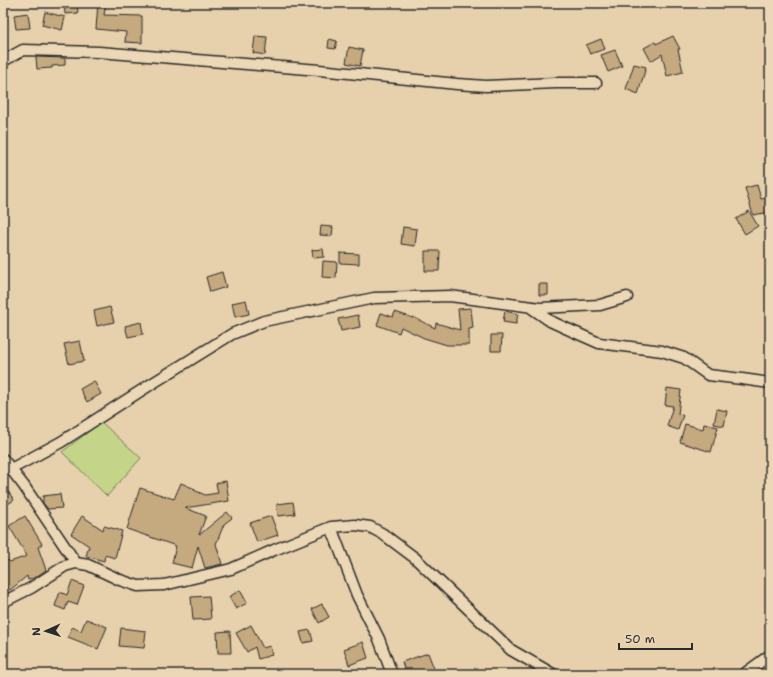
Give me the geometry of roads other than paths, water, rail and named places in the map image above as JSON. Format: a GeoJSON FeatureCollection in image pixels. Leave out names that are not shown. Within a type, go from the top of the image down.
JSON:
{"type":"FeatureCollection","features":[{"type":"Feature","properties":{"kind":"street"},"geometry":{"type":"LineString","coordinates":[[3,61],[23,50],[99,52],[319,70],[486,86],[596,83]]}},
{"type":"Feature","properties":{"kind":"street"},"geometry":{"type":"LineString","coordinates":[[11,469],[60,442],[232,334],[264,321],[374,298],[450,296],[540,308],[600,305],[627,297]]}},
{"type":"Feature","properties":{"kind":"street"},"geometry":{"type":"LineString","coordinates":[[530,307],[550,321],[599,343],[662,351],[684,358],[708,375],[770,383]]}},
{"type":"Feature","properties":{"kind":"street"},"geometry":{"type":"LineString","coordinates":[[3,459],[24,486],[76,563]]}},
{"type":"Feature","properties":{"kind":"street"},"geometry":{"type":"LineString","coordinates":[[3,602],[31,588],[65,566],[76,563],[88,565],[120,580],[138,586],[164,585],[231,569],[331,527],[355,525],[370,528],[383,534],[415,558],[511,650],[553,674]]}},
{"type":"Feature","properties":{"kind":"street"},"geometry":{"type":"LineString","coordinates":[[331,527],[357,595],[378,639],[392,674]]}},
{"type":"Feature","properties":{"kind":"street"},"geometry":{"type":"LineString","coordinates":[[744,674],[770,655]]}}]}
